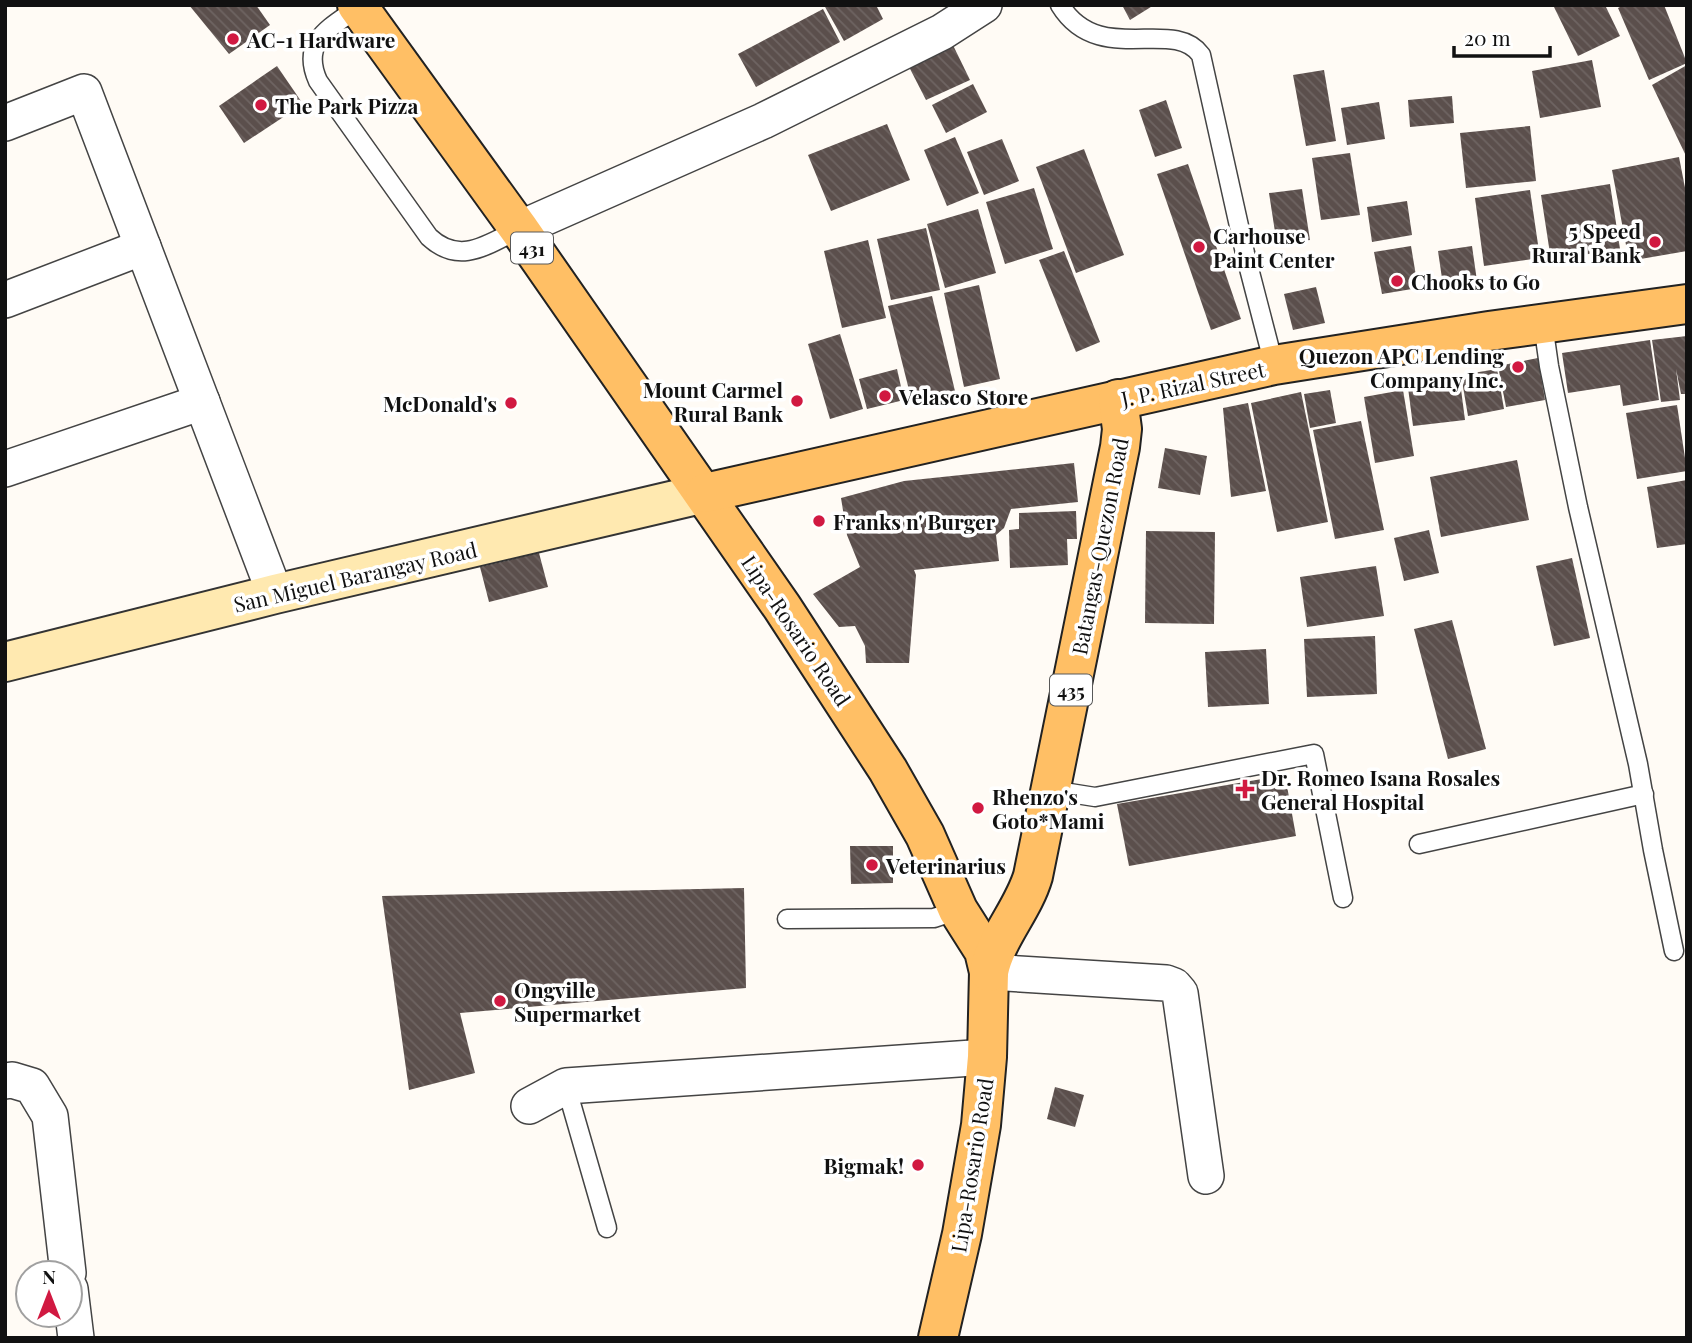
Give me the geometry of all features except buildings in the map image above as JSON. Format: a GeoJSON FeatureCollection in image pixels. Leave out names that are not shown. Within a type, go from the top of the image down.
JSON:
{"type":"FeatureCollection","features":[{"type":"Feature","properties":{"kind":"main road","name":"Lipa-Rosario Road"},"geometry":{"type":"LineString","coordinates":[[358,6],[705,493],[888,769],[930,845],[958,910],[984,951],[989,972],[987,1057],[981,1125],[970,1194],[938,1338]]}},
{"type":"Feature","properties":{"kind":"main road","name":"J. P. Rizal Street"},"geometry":{"type":"LineString","coordinates":[[705,493],[1274,365],[1687,304]]}},
{"type":"Feature","properties":{"kind":"main road","name":"Batangas-Quezon Road"},"geometry":{"type":"LineString","coordinates":[[989,972],[993,956],[1030,885],[1120,447],[1122,429],[1118,399]]}},
{"type":"Feature","properties":{"kind":"street"},"geometry":{"type":"LineString","coordinates":[[519,229],[763,121],[942,32],[984,5]]}},
{"type":"Feature","properties":{"kind":"street"},"geometry":{"type":"LineString","coordinates":[[5,123],[84,92],[275,594]]}},
{"type":"Feature","properties":{"kind":"street"},"geometry":{"type":"LineString","coordinates":[[5,299],[143,247]]}},
{"type":"Feature","properties":{"kind":"street"},"geometry":{"type":"LineString","coordinates":[[5,469],[202,402]]}},
{"type":"Feature","properties":{"kind":"street","name":"San Miguel Barangay Road"},"geometry":{"type":"LineString","coordinates":[[5,662],[275,594],[705,493]]}},
{"type":"Feature","properties":{"kind":"street"},"geometry":{"type":"LineString","coordinates":[[989,972],[1167,983],[1174,986],[1180,993],[1206,1176]]}},
{"type":"Feature","properties":{"kind":"street"},"geometry":{"type":"LineString","coordinates":[[529,1106],[566,1086],[987,1057]]}},
{"type":"Feature","properties":{"kind":"street"},"geometry":{"type":"LineString","coordinates":[[5,1081],[12,1080],[32,1086],[50,1116],[66,1259]]}},
{"type":"Feature","properties":{"kind":"lane"},"geometry":{"type":"LineString","coordinates":[[1060,5],[1070,20],[1096,36],[1177,40],[1190,43],[1201,55],[1245,253],[1274,365]]}},
{"type":"Feature","properties":{"kind":"lane"},"geometry":{"type":"LineString","coordinates":[[358,6],[318,39],[312,60],[313,70],[318,81],[421,226],[439,246],[462,252],[477,250],[519,229]]}},
{"type":"Feature","properties":{"kind":"lane"},"geometry":{"type":"LineString","coordinates":[[1543,324],[1578,507],[1644,794],[1674,951]]}},
{"type":"Feature","properties":{"kind":"lane"},"geometry":{"type":"LineString","coordinates":[[1051,790],[1095,797],[1314,754],[1343,898]]}},
{"type":"Feature","properties":{"kind":"lane"},"geometry":{"type":"LineString","coordinates":[[1419,844],[1644,794]]}},
{"type":"Feature","properties":{"kind":"lane"},"geometry":{"type":"LineString","coordinates":[[787,919],[934,918],[958,910]]}},
{"type":"Feature","properties":{"kind":"lane"},"geometry":{"type":"LineString","coordinates":[[566,1086],[607,1228]]}},
{"type":"Feature","properties":{"kind":"place","name":"AC-1 Hardware"},"geometry":{"type":"Point","coordinates":[233,39]}},
{"type":"Feature","properties":{"kind":"place","name":"The Park Pizza"},"geometry":{"type":"Point","coordinates":[261,105]}},
{"type":"Feature","properties":{"kind":"place","name":"5 Speed Rural Bank"},"geometry":{"type":"Point","coordinates":[1655,242]}},
{"type":"Feature","properties":{"kind":"place","name":"Carhouse Paint Center"},"geometry":{"type":"Point","coordinates":[1199,247]}},
{"type":"Feature","properties":{"kind":"place","name":"Chooks to Go"},"geometry":{"type":"Point","coordinates":[1397,281]}},
{"type":"Feature","properties":{"kind":"place","name":"Quezon APC Lending Company Inc."},"geometry":{"type":"Point","coordinates":[1518,367]}},
{"type":"Feature","properties":{"kind":"place","name":"Velasco Store"},"geometry":{"type":"Point","coordinates":[885,396]}},
{"type":"Feature","properties":{"kind":"place","name":"Mount Carmel Rural Bank"},"geometry":{"type":"Point","coordinates":[797,401]}},
{"type":"Feature","properties":{"kind":"place","name":"McDonald's"},"geometry":{"type":"Point","coordinates":[511,403]}},
{"type":"Feature","properties":{"kind":"place","name":"Franks n' Burger"},"geometry":{"type":"Point","coordinates":[819,521]}},
{"type":"Feature","properties":{"kind":"place","name":"Dr. Romeo Isana Rosales General Hospital"},"geometry":{"type":"Point","coordinates":[1245,789]}},
{"type":"Feature","properties":{"kind":"place","name":"Rhenzo's Goto*Mami"},"geometry":{"type":"Point","coordinates":[978,808]}},
{"type":"Feature","properties":{"kind":"place","name":"Veterinarius"},"geometry":{"type":"Point","coordinates":[872,865]}},
{"type":"Feature","properties":{"kind":"place","name":"Ongville Supermarket"},"geometry":{"type":"Point","coordinates":[500,1001]}},
{"type":"Feature","properties":{"kind":"place","name":"Bigmak!"},"geometry":{"type":"Point","coordinates":[918,1165]}}]}
